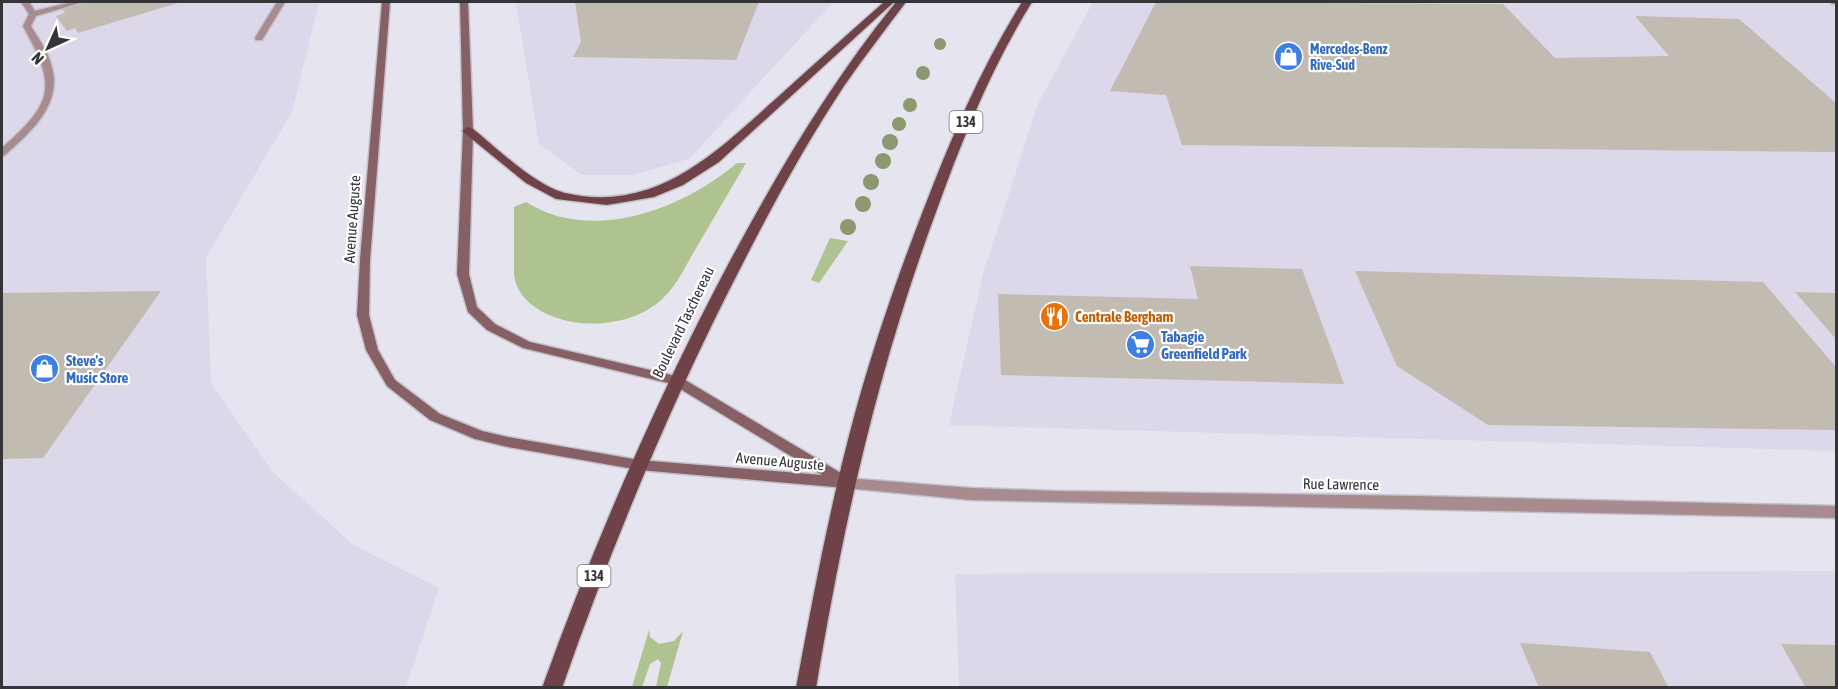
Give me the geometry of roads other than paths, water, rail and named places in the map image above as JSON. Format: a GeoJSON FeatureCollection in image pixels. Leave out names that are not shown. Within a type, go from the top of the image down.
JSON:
{"type":"FeatureCollection","features":[{"type":"Feature","properties":{"kind":"main road","name":"Avenue Auguste"},"geometry":{"type":"LineString","coordinates":[[386,2],[363,306],[366,333],[381,369],[391,382],[419,406],[442,420],[480,435],[534,447],[639,465],[846,483]]}},
{"type":"Feature","properties":{"kind":"main road","name":"Avenue Auguste"},"geometry":{"type":"LineString","coordinates":[[464,2],[468,131],[463,274],[472,309],[491,327],[527,345],[676,380],[846,483]]}},
{"type":"Feature","properties":{"kind":"main road"},"geometry":{"type":"LineString","coordinates":[[468,131],[530,180],[561,195],[607,201],[649,194],[679,182],[716,159],[889,2]]}},
{"type":"Feature","properties":{"kind":"main road","name":"Boulevard Taschereau"},"geometry":{"type":"LineString","coordinates":[[552,687],[593,576],[639,465],[676,380],[717,297],[779,182],[851,67],[901,2]]}},
{"type":"Feature","properties":{"kind":"main road","name":"134"},"geometry":{"type":"LineString","coordinates":[[806,687],[846,483],[873,377],[900,291],[932,205],[986,77],[1028,2]]}},
{"type":"Feature","properties":{"kind":"street"},"geometry":{"type":"LineString","coordinates":[[25,2],[33,14]]}},
{"type":"Feature","properties":{"kind":"street"},"geometry":{"type":"LineString","coordinates":[[2,153],[40,116],[49,94],[49,68],[27,26],[33,14],[80,2]]}},
{"type":"Feature","properties":{"kind":"street"},"geometry":{"type":"LineString","coordinates":[[259,38],[281,2]]}},
{"type":"Feature","properties":{"kind":"street","name":"Rue Lawrence"},"geometry":{"type":"LineString","coordinates":[[846,483],[971,494],[1056,497],[1417,502],[1836,512]]}},
{"type":"Feature","properties":{"kind":"place","name":"Mercedes-Benz Rive-Sud"},"geometry":{"type":"Point","coordinates":[1289,57]}},
{"type":"Feature","properties":{"kind":"place","name":"Centrale Bergham"},"geometry":{"type":"Point","coordinates":[1054,316]}},
{"type":"Feature","properties":{"kind":"place","name":"Tabagie Greenfield Park"},"geometry":{"type":"Point","coordinates":[1140,345]}},
{"type":"Feature","properties":{"kind":"place","name":"Steve's Music Store"},"geometry":{"type":"Point","coordinates":[45,369]}}]}
